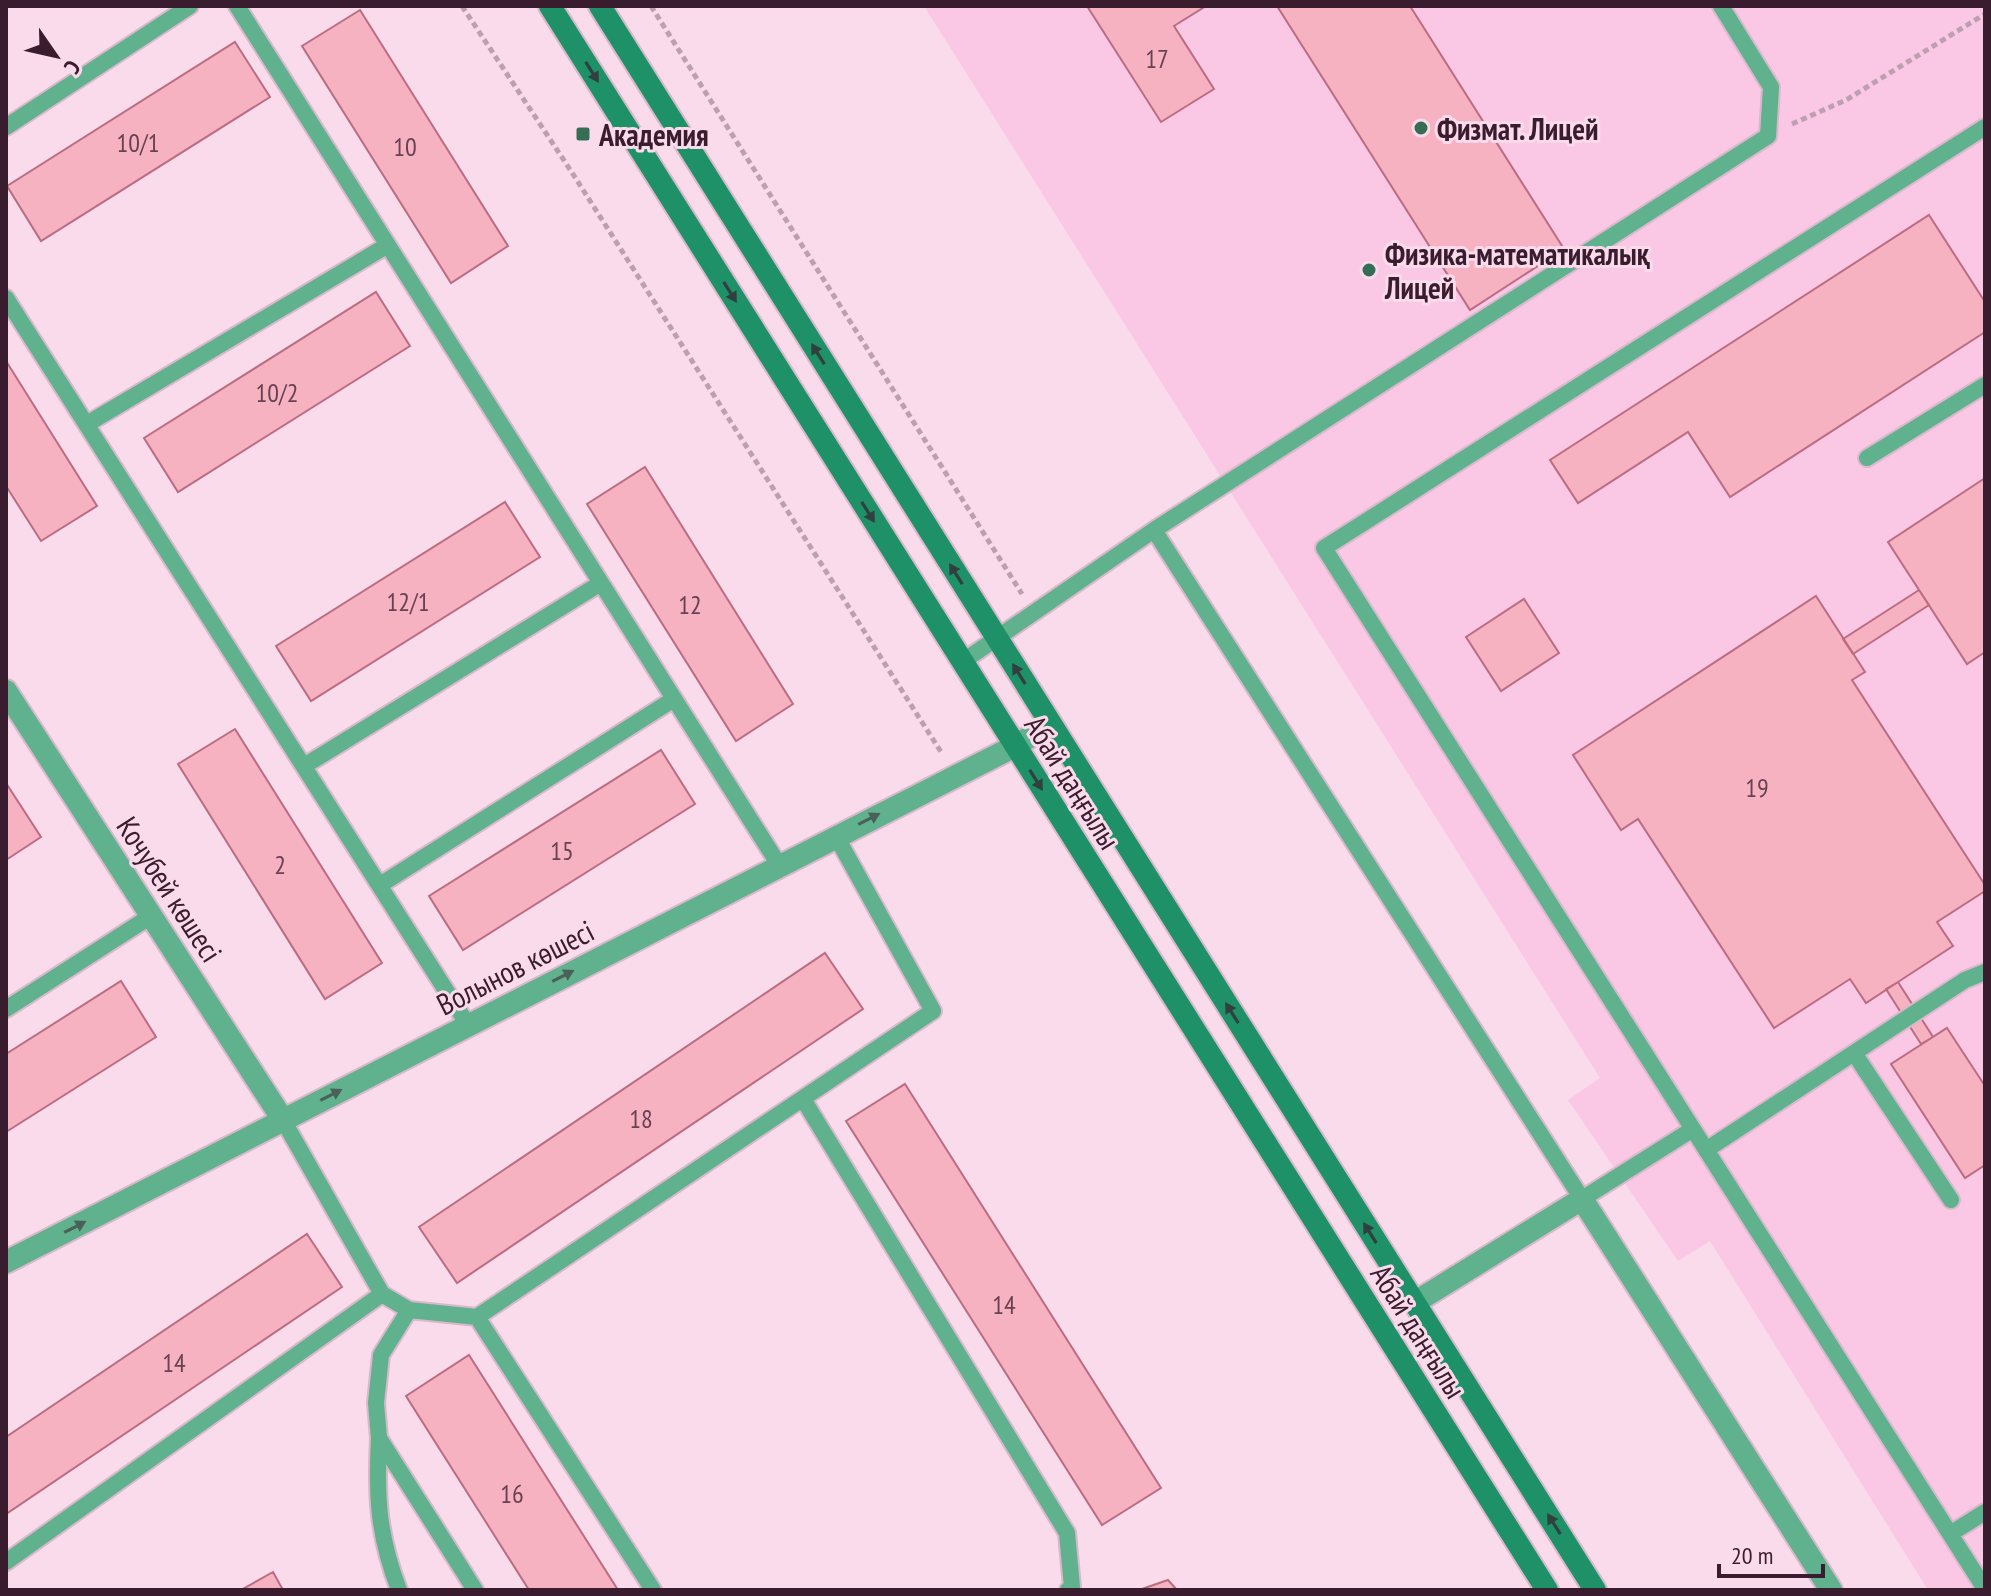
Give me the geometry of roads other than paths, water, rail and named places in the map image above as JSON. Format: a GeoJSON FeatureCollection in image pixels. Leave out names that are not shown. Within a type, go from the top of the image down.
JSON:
{"type":"FeatureCollection","features":[{"type":"Feature","properties":{"kind":"main road","name":"Абай даңғылы"},"geometry":{"type":"LineString","coordinates":[[550,6],[1547,1590]]}},
{"type":"Feature","properties":{"kind":"main road","name":"Абай даңғылы"},"geometry":{"type":"LineString","coordinates":[[600,6],[1595,1590]]}},
{"type":"Feature","properties":{"kind":"street","name":"Кочубей көшесі"},"geometry":{"type":"LineString","coordinates":[[6,691],[283,1120]]}},
{"type":"Feature","properties":{"kind":"street","name":"Волынов көшесі"},"geometry":{"type":"LineString","coordinates":[[6,1262],[1015,746],[1050,724]]}},
{"type":"Feature","properties":{"kind":"street"},"geometry":{"type":"LineString","coordinates":[[1414,1303],[1582,1199],[1831,1590]]}},
{"type":"Feature","properties":{"kind":"lane"},"geometry":{"type":"LineString","coordinates":[[6,127],[190,6]]}},
{"type":"Feature","properties":{"kind":"lane"},"geometry":{"type":"LineString","coordinates":[[237,6],[779,865]]}},
{"type":"Feature","properties":{"kind":"lane"},"geometry":{"type":"LineString","coordinates":[[962,662],[1154,530],[1768,136],[1771,87],[1721,6]]}},
{"type":"Feature","properties":{"kind":"lane"},"geometry":{"type":"LineString","coordinates":[[1985,127],[1324,548],[1985,1589]]}},
{"type":"Feature","properties":{"kind":"lane"},"geometry":{"type":"LineString","coordinates":[[87,424],[388,245]]}},
{"type":"Feature","properties":{"kind":"lane"},"geometry":{"type":"LineString","coordinates":[[6,298],[468,1025]]}},
{"type":"Feature","properties":{"kind":"lane"},"geometry":{"type":"LineString","coordinates":[[1867,458],[1985,385]]}},
{"type":"Feature","properties":{"kind":"lane"},"geometry":{"type":"LineString","coordinates":[[1154,530],[1582,1199],[1693,1129]]}},
{"type":"Feature","properties":{"kind":"lane"},"geometry":{"type":"LineString","coordinates":[[304,766],[601,583]]}},
{"type":"Feature","properties":{"kind":"lane"},"geometry":{"type":"LineString","coordinates":[[380,885],[674,699]]}},
{"type":"Feature","properties":{"kind":"lane"},"geometry":{"type":"LineString","coordinates":[[283,1120],[382,1294],[409,1310],[477,1317],[933,1011],[836,836]]}},
{"type":"Feature","properties":{"kind":"lane"},"geometry":{"type":"LineString","coordinates":[[6,1009],[151,916]]}},
{"type":"Feature","properties":{"kind":"lane"},"geometry":{"type":"LineString","coordinates":[[1706,1150],[1965,980],[1985,972]]}},
{"type":"Feature","properties":{"kind":"lane"},"geometry":{"type":"LineString","coordinates":[[1854,1053],[1951,1200]]}},
{"type":"Feature","properties":{"kind":"lane"},"geometry":{"type":"LineString","coordinates":[[803,1099],[1067,1533],[1072,1587],[1068,1590]]}},
{"type":"Feature","properties":{"kind":"lane"},"geometry":{"type":"LineString","coordinates":[[6,1562],[382,1294]]}},
{"type":"Feature","properties":{"kind":"lane"},"geometry":{"type":"LineString","coordinates":[[399,1590],[384,1549],[376,1497],[379,1438],[376,1403],[381,1355],[409,1310]]}},
{"type":"Feature","properties":{"kind":"lane"},"geometry":{"type":"LineString","coordinates":[[477,1317],[653,1590]]}},
{"type":"Feature","properties":{"kind":"lane"},"geometry":{"type":"LineString","coordinates":[[379,1438],[475,1590]]}},
{"type":"Feature","properties":{"kind":"lane"},"geometry":{"type":"LineString","coordinates":[[1950,1534],[1985,1512]]}},
{"type":"Feature","properties":{"kind":"place","name":"Физмат. Лицей"},"geometry":{"type":"Point","coordinates":[1421,128]}},
{"type":"Feature","properties":{"kind":"place","name":"Академия"},"geometry":{"type":"Point","coordinates":[583,134]}},
{"type":"Feature","properties":{"kind":"place","name":"Физика-математикалық Лицей"},"geometry":{"type":"Point","coordinates":[1369,270]}}]}
